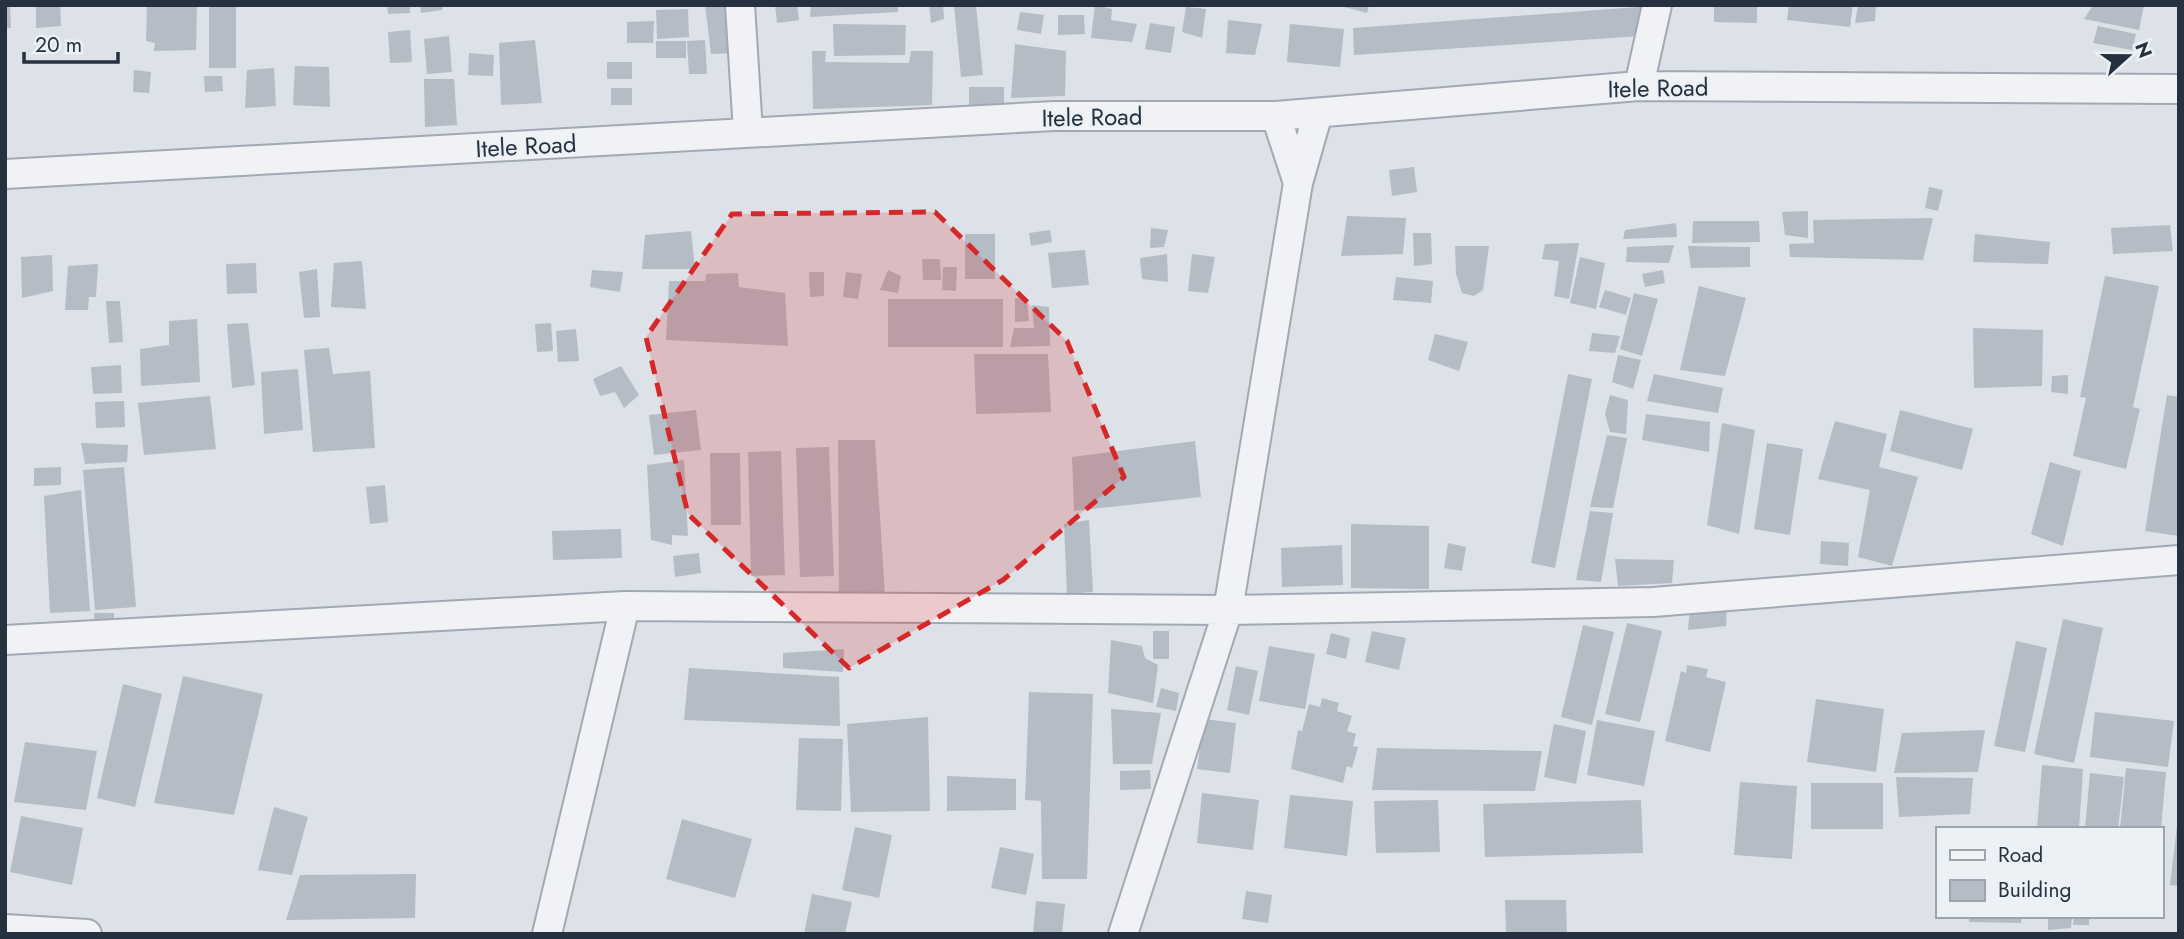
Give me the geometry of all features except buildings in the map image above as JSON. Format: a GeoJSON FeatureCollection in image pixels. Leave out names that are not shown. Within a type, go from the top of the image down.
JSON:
{"type":"FeatureCollection","features":[{"type":"Feature","properties":{"kind":"street"},"geometry":{"type":"LineString","coordinates":[[740,5],[748,132]]}},
{"type":"Feature","properties":{"kind":"street"},"geometry":{"type":"LineString","coordinates":[[1639,86],[1657,5]]}},
{"type":"Feature","properties":{"kind":"street","name":"Itele Road"},"geometry":{"type":"LineString","coordinates":[[5,174],[1054,116],[1276,116],[1639,86],[2175,93]]}},
{"type":"Feature","properties":{"kind":"street"},"geometry":{"type":"LineString","coordinates":[[1123,934],[1228,610],[1298,183],[1318,113]]}},
{"type":"Feature","properties":{"kind":"street"},"geometry":{"type":"LineString","coordinates":[[1276,116],[1298,183]]}},
{"type":"Feature","properties":{"kind":"street"},"geometry":{"type":"LineString","coordinates":[[5,640],[625,606],[1228,610],[1653,602],[2179,560]]}},
{"type":"Feature","properties":{"kind":"street"},"geometry":{"type":"LineString","coordinates":[[547,934],[625,606]]}},
{"type":"Feature","properties":{"kind":"street"},"geometry":{"type":"LineString","coordinates":[[5,929],[87,934]]}},
{"type":"Feature","properties":{"kind":"highlighted area"},"geometry":{"type":"Polygon","coordinates":[[[935,212],[1067,341],[1124,477],[1003,580],[849,668],[688,514],[646,337],[732,214],[935,212]]]}}]}
